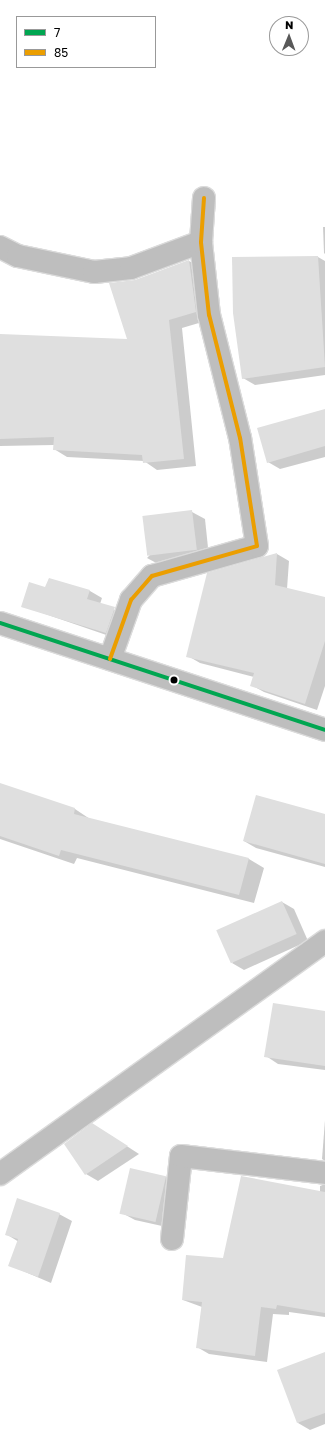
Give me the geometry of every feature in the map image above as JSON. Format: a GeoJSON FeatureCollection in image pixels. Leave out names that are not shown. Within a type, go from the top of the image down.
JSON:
{"type":"FeatureCollection","features":[{"type":"Feature","properties":{"kind":"street"},"geometry":{"type":"LineString","coordinates":[[110,658],[131,600],[152,576],[257,546],[240,438],[210,315],[201,242],[204,198]]}},
{"type":"Feature","properties":{"kind":"street"},"geometry":{"type":"LineString","coordinates":[[0,248],[25,257],[94,272],[131,268],[201,242]]}},
{"type":"Feature","properties":{"kind":"street"},"geometry":{"type":"LineString","coordinates":[[0,622],[325,730]]}},
{"type":"Feature","properties":{"kind":"street"},"geometry":{"type":"LineString","coordinates":[[0,1174],[325,941]]}},
{"type":"Feature","properties":{"kind":"street"},"geometry":{"type":"LineString","coordinates":[[172,1239],[181,1156],[325,1173]]}},
{"type":"Feature","properties":{"kind":"building"},"geometry":{"type":"Polygon","coordinates":[[[318,256],[325,367],[242,379],[233,313],[232,257],[318,256]]]}},
{"type":"Feature","properties":{"kind":"building"},"geometry":{"type":"Polygon","coordinates":[[[189,260],[196,312],[169,320],[184,459],[143,463],[142,455],[53,450],[54,437],[0,439],[0,334],[127,339],[109,283],[135,280],[189,260]]]}},
{"type":"Feature","properties":{"kind":"building"},"geometry":{"type":"Polygon","coordinates":[[[325,409],[325,446],[267,463],[257,428],[325,409]]]}},
{"type":"Feature","properties":{"kind":"building"},"geometry":{"type":"Polygon","coordinates":[[[192,510],[197,550],[147,556],[142,516],[192,510]]]}},
{"type":"Feature","properties":{"kind":"building"},"geometry":{"type":"Polygon","coordinates":[[[277,553],[275,585],[325,597],[325,641],[305,704],[250,686],[254,673],[186,657],[207,573],[277,553]]]}},
{"type":"Feature","properties":{"kind":"building"},"geometry":{"type":"Polygon","coordinates":[[[49,578],[90,590],[87,599],[115,607],[106,633],[21,607],[29,582],[45,587],[49,578]]]}},
{"type":"Feature","properties":{"kind":"building"},"geometry":{"type":"Polygon","coordinates":[[[0,783],[75,808],[74,814],[249,858],[239,895],[61,850],[59,856],[0,836],[0,783]]]}},
{"type":"Feature","properties":{"kind":"building"},"geometry":{"type":"Polygon","coordinates":[[[256,795],[325,814],[325,864],[243,841],[256,795]]]}},
{"type":"Feature","properties":{"kind":"building"},"geometry":{"type":"Polygon","coordinates":[[[282,901],[297,934],[231,963],[216,930],[282,901]]]}},
{"type":"Feature","properties":{"kind":"building"},"geometry":{"type":"Polygon","coordinates":[[[273,1003],[325,1011],[325,1066],[264,1057],[273,1003]]]}},
{"type":"Feature","properties":{"kind":"building"},"geometry":{"type":"Polygon","coordinates":[[[92,1123],[128,1146],[85,1175],[64,1144],[92,1123]]]}},
{"type":"Feature","properties":{"kind":"building"},"geometry":{"type":"Polygon","coordinates":[[[130,1168],[166,1176],[155,1222],[119,1214],[130,1168]]]}},
{"type":"Feature","properties":{"kind":"building"},"geometry":{"type":"Polygon","coordinates":[[[241,1176],[325,1192],[325,1313],[277,1305],[276,1309],[261,1307],[255,1356],[196,1348],[202,1302],[182,1300],[186,1255],[223,1258],[241,1176]]]}},
{"type":"Feature","properties":{"kind":"building"},"geometry":{"type":"Polygon","coordinates":[[[17,1198],[60,1213],[38,1277],[8,1266],[18,1239],[5,1235],[17,1198]]]}},
{"type":"Feature","properties":{"kind":"building"},"geometry":{"type":"Polygon","coordinates":[[[325,1352],[325,1413],[297,1423],[277,1370],[325,1352]]]}},
{"type":"Feature","properties":{"kind":"transit line","name":"85"},"geometry":{"type":"LineString","coordinates":[[110,659],[131,600],[152,576],[257,546],[240,438],[209,315],[201,242],[204,198]]}},
{"type":"Feature","properties":{"kind":"transit line","name":"7"},"geometry":{"type":"LineString","coordinates":[[0,623],[325,730]]}}]}
